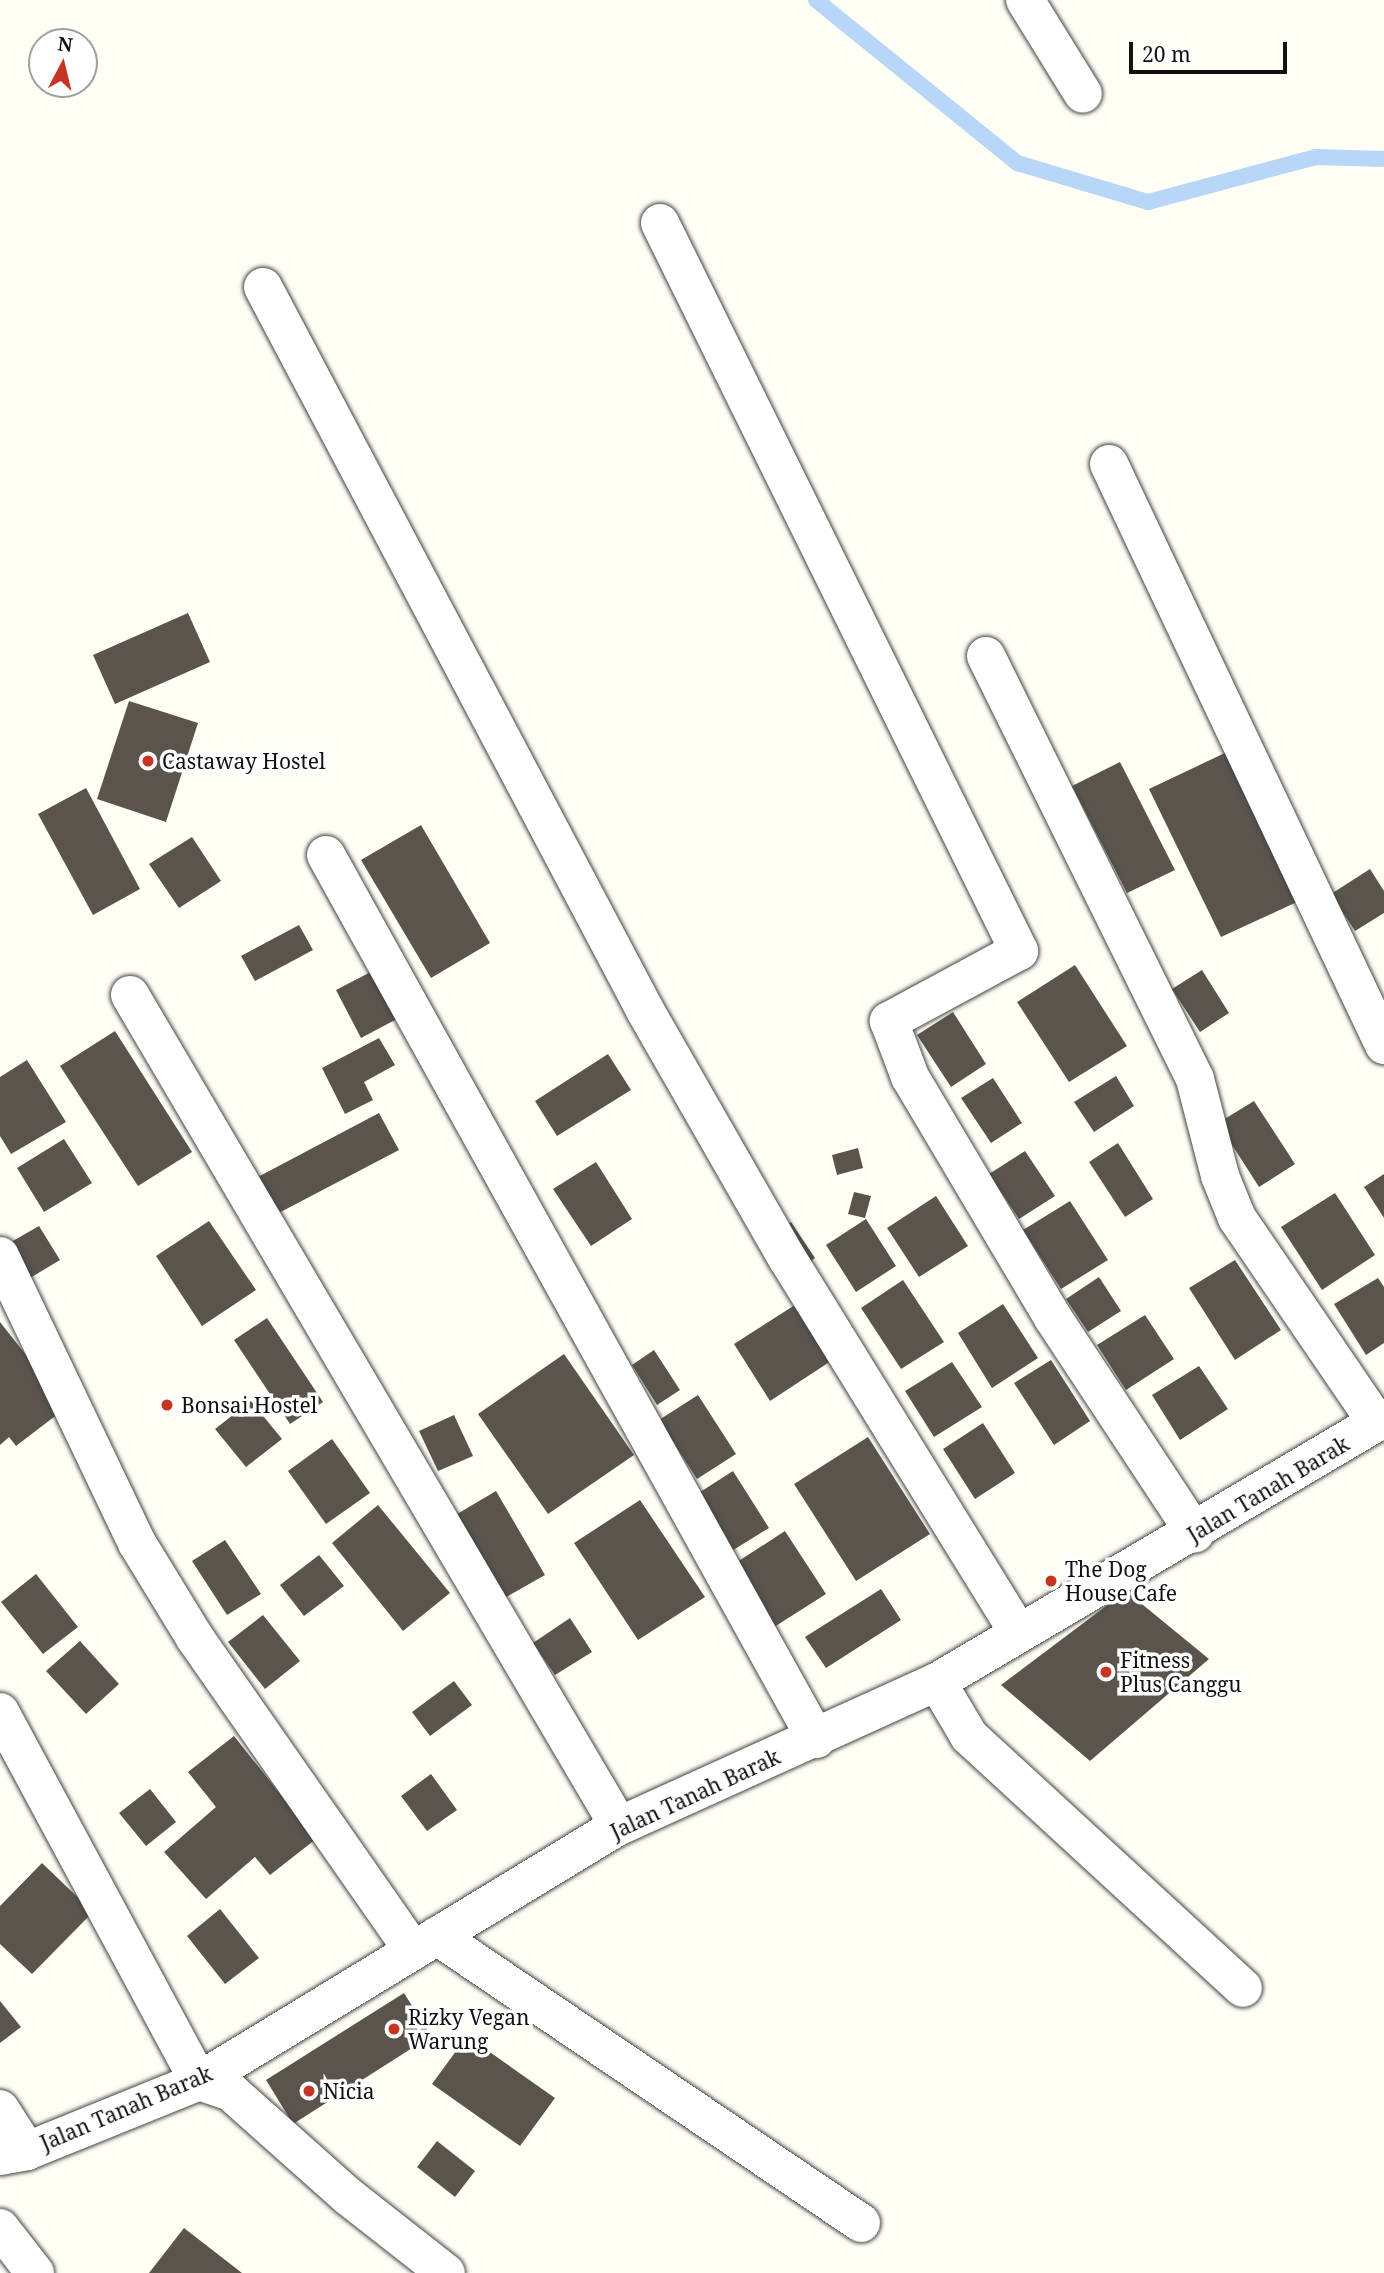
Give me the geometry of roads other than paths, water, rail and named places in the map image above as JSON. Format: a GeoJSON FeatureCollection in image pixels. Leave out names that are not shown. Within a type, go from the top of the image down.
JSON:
{"type":"FeatureCollection","features":[{"type":"Feature","properties":{"kind":"street"},"geometry":{"type":"LineString","coordinates":[[1025,0],[1083,94]]}},
{"type":"Feature","properties":{"kind":"street"},"geometry":{"type":"LineString","coordinates":[[660,223],[1018,951],[889,1021],[910,1077],[1053,1318],[1195,1533]]}},
{"type":"Feature","properties":{"kind":"street"},"geometry":{"type":"LineString","coordinates":[[263,287],[646,1012],[787,1258],[1019,1633]]}},
{"type":"Feature","properties":{"kind":"street"},"geometry":{"type":"LineString","coordinates":[[1109,464],[1384,1045]]}},
{"type":"Feature","properties":{"kind":"street"},"geometry":{"type":"LineString","coordinates":[[986,656],[1195,1079],[1220,1176],[1237,1218],[1380,1421]]}},
{"type":"Feature","properties":{"kind":"street"},"geometry":{"type":"LineString","coordinates":[[326,855],[816,1739]]}},
{"type":"Feature","properties":{"kind":"street"},"geometry":{"type":"LineString","coordinates":[[130,995],[619,1826]]}},
{"type":"Feature","properties":{"kind":"street"},"geometry":{"type":"LineString","coordinates":[[0,1256],[136,1543],[195,1638],[425,1943],[861,2223]]}},
{"type":"Feature","properties":{"kind":"street","name":"Jalan Tanah Barak"},"geometry":{"type":"LineString","coordinates":[[14,2153],[199,2081],[619,1826],[937,1682],[1195,1533],[1380,1421]]}},
{"type":"Feature","properties":{"kind":"street"},"geometry":{"type":"LineString","coordinates":[[937,1682],[969,1736],[1243,1989]]}},
{"type":"Feature","properties":{"kind":"street"},"geometry":{"type":"LineString","coordinates":[[0,1712],[199,2081],[231,2092],[349,2197],[446,2273]]}},
{"type":"Feature","properties":{"kind":"street"},"geometry":{"type":"LineString","coordinates":[[0,2109],[14,2153]]}},
{"type":"Feature","properties":{"kind":"street"},"geometry":{"type":"LineString","coordinates":[[0,2228],[35,2273]]}},
{"type":"Feature","properties":{"kind":"waterway"},"geometry":{"type":"LineString","coordinates":[[816,0],[1017,163],[1148,202],[1316,157],[1384,159]]}},
{"type":"Feature","properties":{"kind":"place","name":"Castaway Hostel"},"geometry":{"type":"Point","coordinates":[148,761]}},
{"type":"Feature","properties":{"kind":"place","name":"Bonsai Hostel"},"geometry":{"type":"Point","coordinates":[167,1405]}},
{"type":"Feature","properties":{"kind":"place","name":"The Dog House Cafe"},"geometry":{"type":"Point","coordinates":[1051,1581]}},
{"type":"Feature","properties":{"kind":"place","name":"Fitness Plus Canggu"},"geometry":{"type":"Point","coordinates":[1106,1672]}},
{"type":"Feature","properties":{"kind":"place","name":"Rizky Vegan Warung"},"geometry":{"type":"Point","coordinates":[394,2029]}},
{"type":"Feature","properties":{"kind":"place","name":"Nicia"},"geometry":{"type":"Point","coordinates":[309,2091]}}]}
